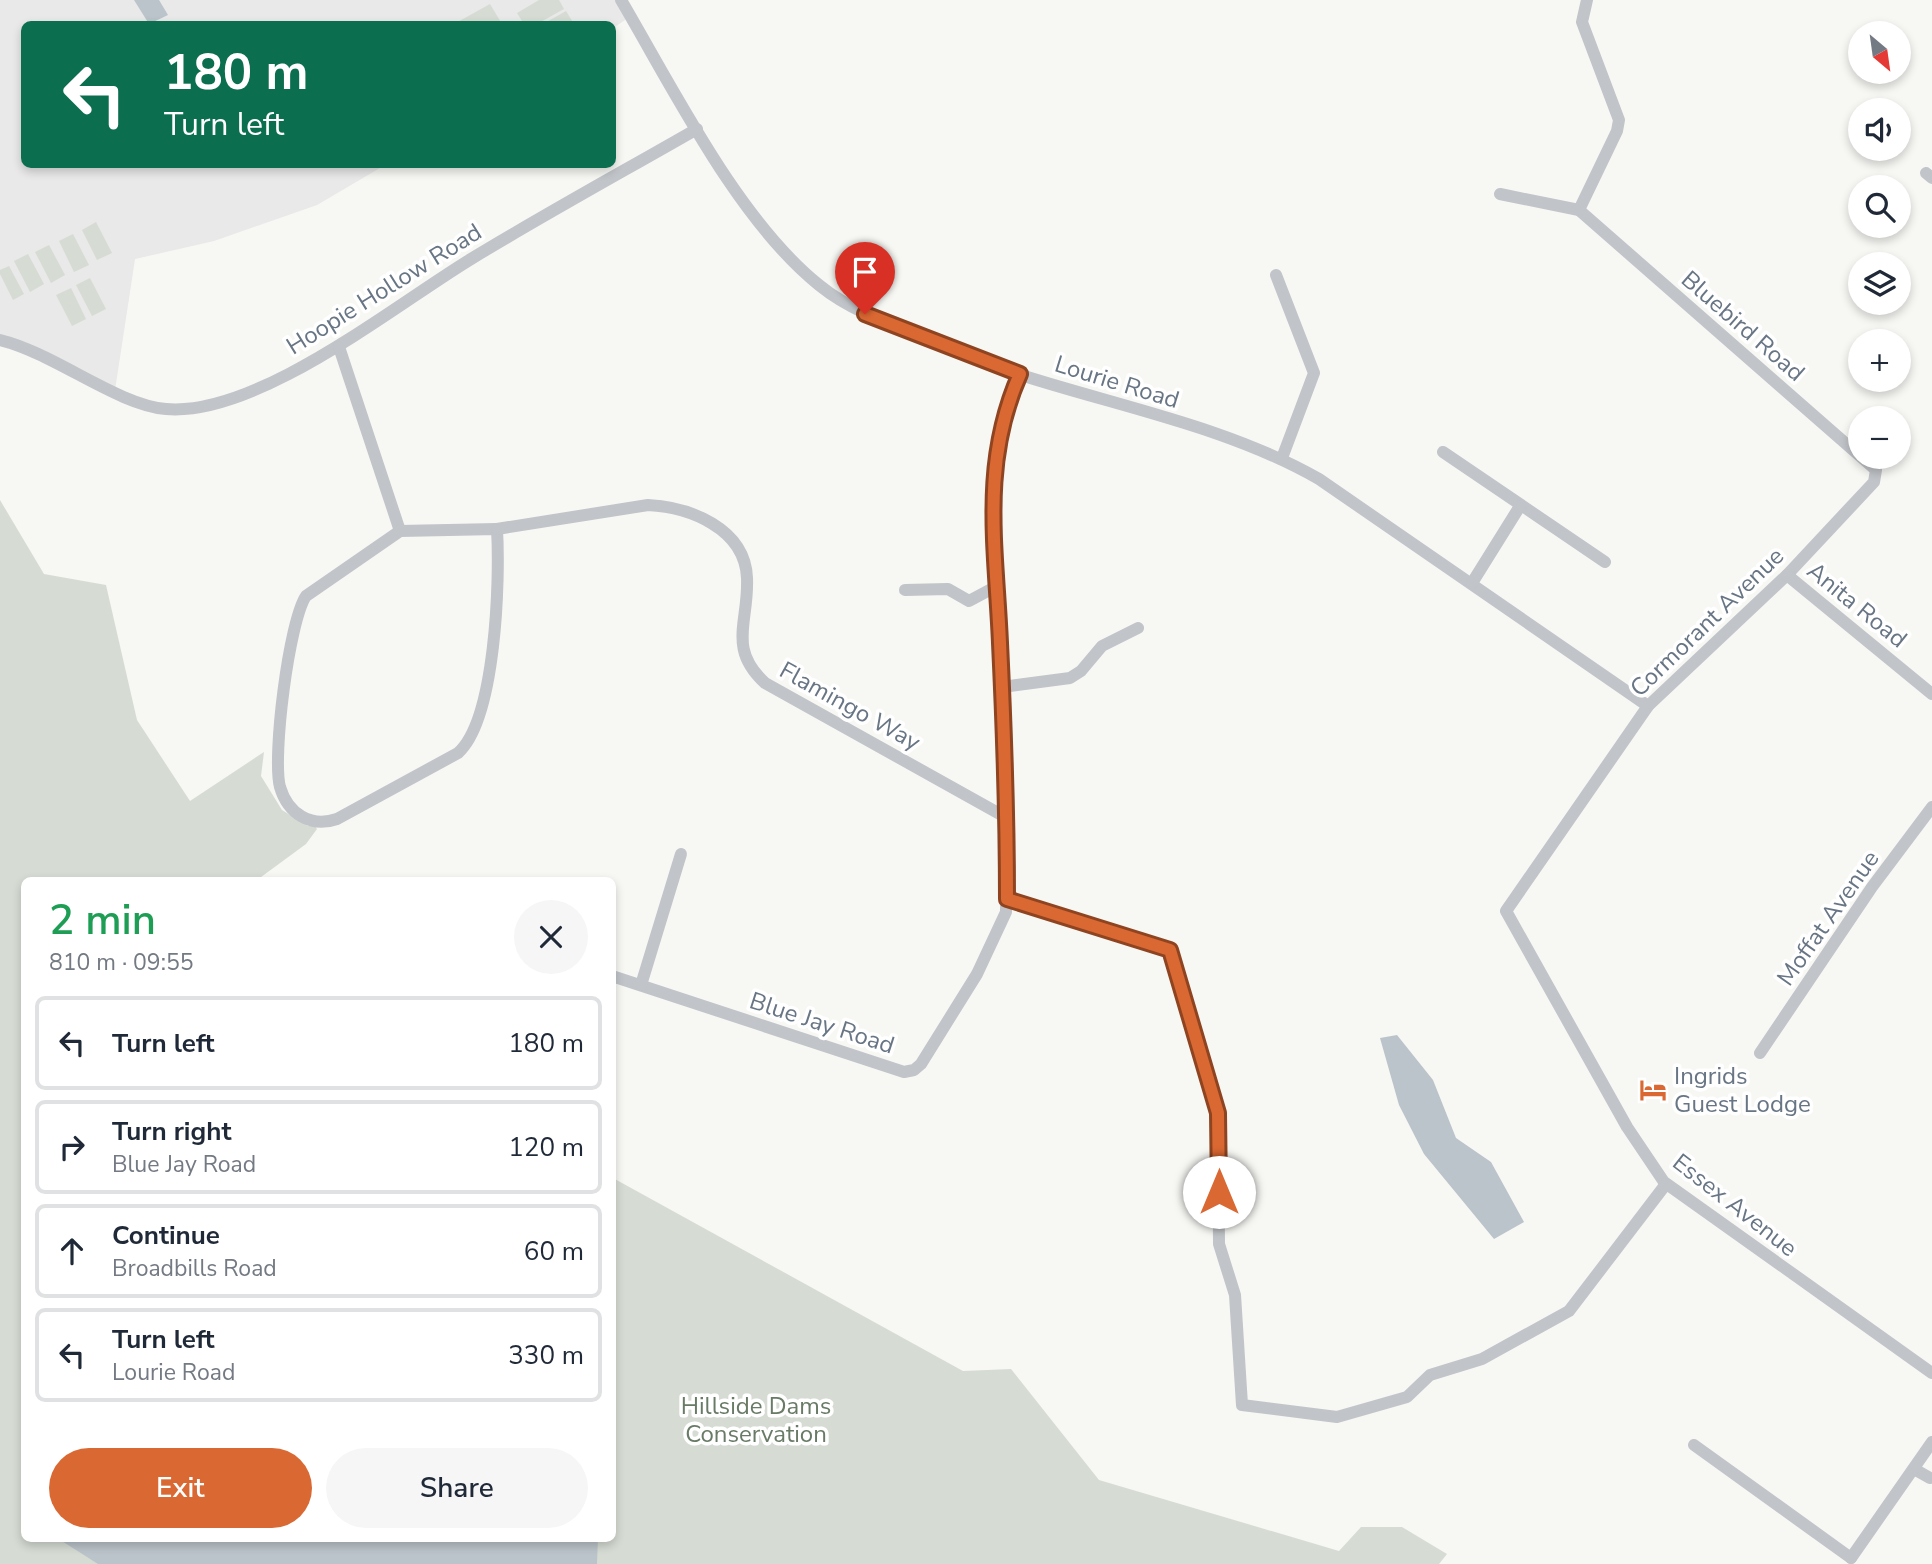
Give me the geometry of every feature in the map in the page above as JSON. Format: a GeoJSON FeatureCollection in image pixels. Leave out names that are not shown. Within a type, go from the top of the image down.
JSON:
{"type":"FeatureCollection","features":[{"type":"Feature","properties":{"kind":"street","name":"Lourie Road"},"geometry":{"type":"LineString","coordinates":[[621,0],[697,130],[762,228],[820,286],[865,314],[1020,374],[1162,416],[1282,458],[1319,479],[1648,706]]}},
{"type":"Feature","properties":{"kind":"street"},"geometry":{"type":"LineString","coordinates":[[1500,194],[1579,210],[1617,131],[1619,120],[1582,22],[1587,0]]}},
{"type":"Feature","properties":{"kind":"street","name":"Hoopie Hollow Road"},"geometry":{"type":"LineString","coordinates":[[0,340],[40,353],[127,397],[155,407],[173,410],[246,394],[339,347],[470,259],[697,130]]}},
{"type":"Feature","properties":{"kind":"street","name":"Bluebird Road"},"geometry":{"type":"LineString","coordinates":[[1579,210],[1876,470],[1877,475]]}},
{"type":"Feature","properties":{"kind":"street"},"geometry":{"type":"LineString","coordinates":[[1276,275],[1314,373],[1282,458]]}},
{"type":"Feature","properties":{"kind":"street"},"geometry":{"type":"LineString","coordinates":[[339,347],[400,531],[323,582],[306,596],[298,612],[284,687],[278,773],[281,789],[293,810],[312,823],[324,824],[458,753],[475,733],[499,606],[497,529]]}},
{"type":"Feature","properties":{"kind":"street","name":"Blue Jay Road"},"geometry":{"type":"LineString","coordinates":[[616,976],[909,1072],[921,1064],[977,974],[1003,924],[1007,899],[1002,687],[992,507],[993,468],[1008,400],[1020,374]]}},
{"type":"Feature","properties":{"kind":"street"},"geometry":{"type":"LineString","coordinates":[[1443,452],[1605,562]]}},
{"type":"Feature","properties":{"kind":"street","name":"Cormorant Avenue"},"geometry":{"type":"LineString","coordinates":[[1506,911],[1648,706],[1787,575],[1877,475]]}},
{"type":"Feature","properties":{"kind":"street","name":"Flamingo Way"},"geometry":{"type":"LineString","coordinates":[[400,531],[497,529],[648,505],[670,506],[694,513],[716,525],[737,548],[747,577],[743,652],[755,674],[765,684],[1007,818]]}},
{"type":"Feature","properties":{"kind":"street"},"geometry":{"type":"LineString","coordinates":[[1472,583],[1520,506]]}},
{"type":"Feature","properties":{"kind":"street","name":"Anita Road"},"geometry":{"type":"LineString","coordinates":[[1787,575],[1932,694]]}},
{"type":"Feature","properties":{"kind":"street"},"geometry":{"type":"LineString","coordinates":[[905,590],[948,589],[969,601],[997,586]]}},
{"type":"Feature","properties":{"kind":"street"},"geometry":{"type":"LineString","coordinates":[[1002,687],[1070,678],[1081,671],[1102,646],[1138,628]]}},
{"type":"Feature","properties":{"kind":"street","name":"Moffat Avenue"},"geometry":{"type":"LineString","coordinates":[[1760,1053],[1872,887],[1930,815]]}},
{"type":"Feature","properties":{"kind":"street"},"geometry":{"type":"LineString","coordinates":[[641,985],[681,854]]}},
{"type":"Feature","properties":{"kind":"street"},"geometry":{"type":"LineString","coordinates":[[1007,899],[1170,950],[1218,1113],[1219,1244],[1236,1295],[1242,1405],[1337,1417],[1407,1397],[1430,1375],[1482,1359],[1569,1311],[1666,1184]]}},
{"type":"Feature","properties":{"kind":"street","name":"Essex Avenue"},"geometry":{"type":"LineString","coordinates":[[1506,911],[1627,1127],[1666,1184],[1932,1373]]}},
{"type":"Feature","properties":{"kind":"street"},"geometry":{"type":"LineString","coordinates":[[1694,1445],[1851,1561],[1932,1442]]}},
{"type":"Feature","properties":{"kind":"street"},"geometry":{"type":"LineString","coordinates":[[1914,1469],[1930,1478]]}},
{"type":"Feature","properties":{"kind":"shaded area"},"geometry":{"type":"Polygon","coordinates":[[[0,0],[617,0],[628,18],[616,26],[616,21],[21,21],[21,168],[380,168],[317,205],[214,241],[135,259],[115,390],[0,339],[0,0]]]}},
{"type":"Feature","properties":{"kind":"shaded area"},"geometry":{"type":"Polygon","coordinates":[[[134,0],[159,0],[168,15],[155,21],[147,21],[134,0]]]}},
{"type":"Feature","properties":{"kind":"shaded area"},"geometry":{"type":"Polygon","coordinates":[[[1397,1035],[1433,1080],[1456,1138],[1491,1162],[1524,1222],[1494,1239],[1424,1154],[1399,1105],[1380,1038],[1397,1035]]]}},
{"type":"Feature","properties":{"kind":"shaded area"},"geometry":{"type":"Polygon","coordinates":[[[63,1542],[598,1542],[597,1564],[98,1564],[63,1542]]]}},
{"type":"Feature","properties":{"kind":"green space"},"geometry":{"type":"Polygon","coordinates":[[[539,0],[559,0],[564,9],[542,21],[522,21],[517,13],[539,0]]]}},
{"type":"Feature","properties":{"kind":"green space"},"geometry":{"type":"Polygon","coordinates":[[[490,4],[500,21],[459,21],[490,4]]]}},
{"type":"Feature","properties":{"kind":"green space"},"geometry":{"type":"Polygon","coordinates":[[[566,11],[572,21],[548,21],[566,11]]]}},
{"type":"Feature","properties":{"kind":"green space"},"geometry":{"type":"Polygon","coordinates":[[[96,222],[112,253],[97,260],[82,230],[96,222]]]}},
{"type":"Feature","properties":{"kind":"green space"},"geometry":{"type":"Polygon","coordinates":[[[73,234],[89,265],[74,272],[59,241],[73,234]]]}},
{"type":"Feature","properties":{"kind":"green space"},"geometry":{"type":"Polygon","coordinates":[[[49,245],[65,275],[51,283],[35,252],[49,245]]]}},
{"type":"Feature","properties":{"kind":"green space"},"geometry":{"type":"Polygon","coordinates":[[[28,254],[44,284],[30,292],[14,261],[28,254]]]}},
{"type":"Feature","properties":{"kind":"green space"},"geometry":{"type":"Polygon","coordinates":[[[9,266],[24,294],[13,300],[0,274],[0,270],[9,266]]]}},
{"type":"Feature","properties":{"kind":"green space"},"geometry":{"type":"Polygon","coordinates":[[[90,278],[106,309],[92,316],[76,285],[90,278]]]}},
{"type":"Feature","properties":{"kind":"green space"},"geometry":{"type":"Polygon","coordinates":[[[71,288],[86,319],[72,326],[56,295],[71,288]]]}},
{"type":"Feature","properties":{"kind":"green space","name":"Hillside Dams Conservation"},"geometry":{"type":"Polygon","coordinates":[[[0,500],[44,574],[106,585],[137,720],[190,801],[264,752],[261,776],[282,810],[317,829],[306,844],[261,877],[21,877],[21,1542],[616,1542],[616,1180],[963,1371],[1011,1369],[1099,1480],[1339,1551],[1361,1527],[1402,1527],[1447,1554],[1439,1564],[0,1564],[0,500]]]}},
{"type":"Feature","properties":{"kind":"place","name":"Ingrids Guest Lodge"},"geometry":{"type":"Point","coordinates":[1653,1090]}},
{"type":"Feature","properties":{"kind":"route"},"geometry":{"type":"LineString","coordinates":[[865,314],[1020,374],[1008,400],[997,444],[992,507],[1007,818],[1007,899],[1170,950],[1218,1113],[1219,1192]]}}]}
